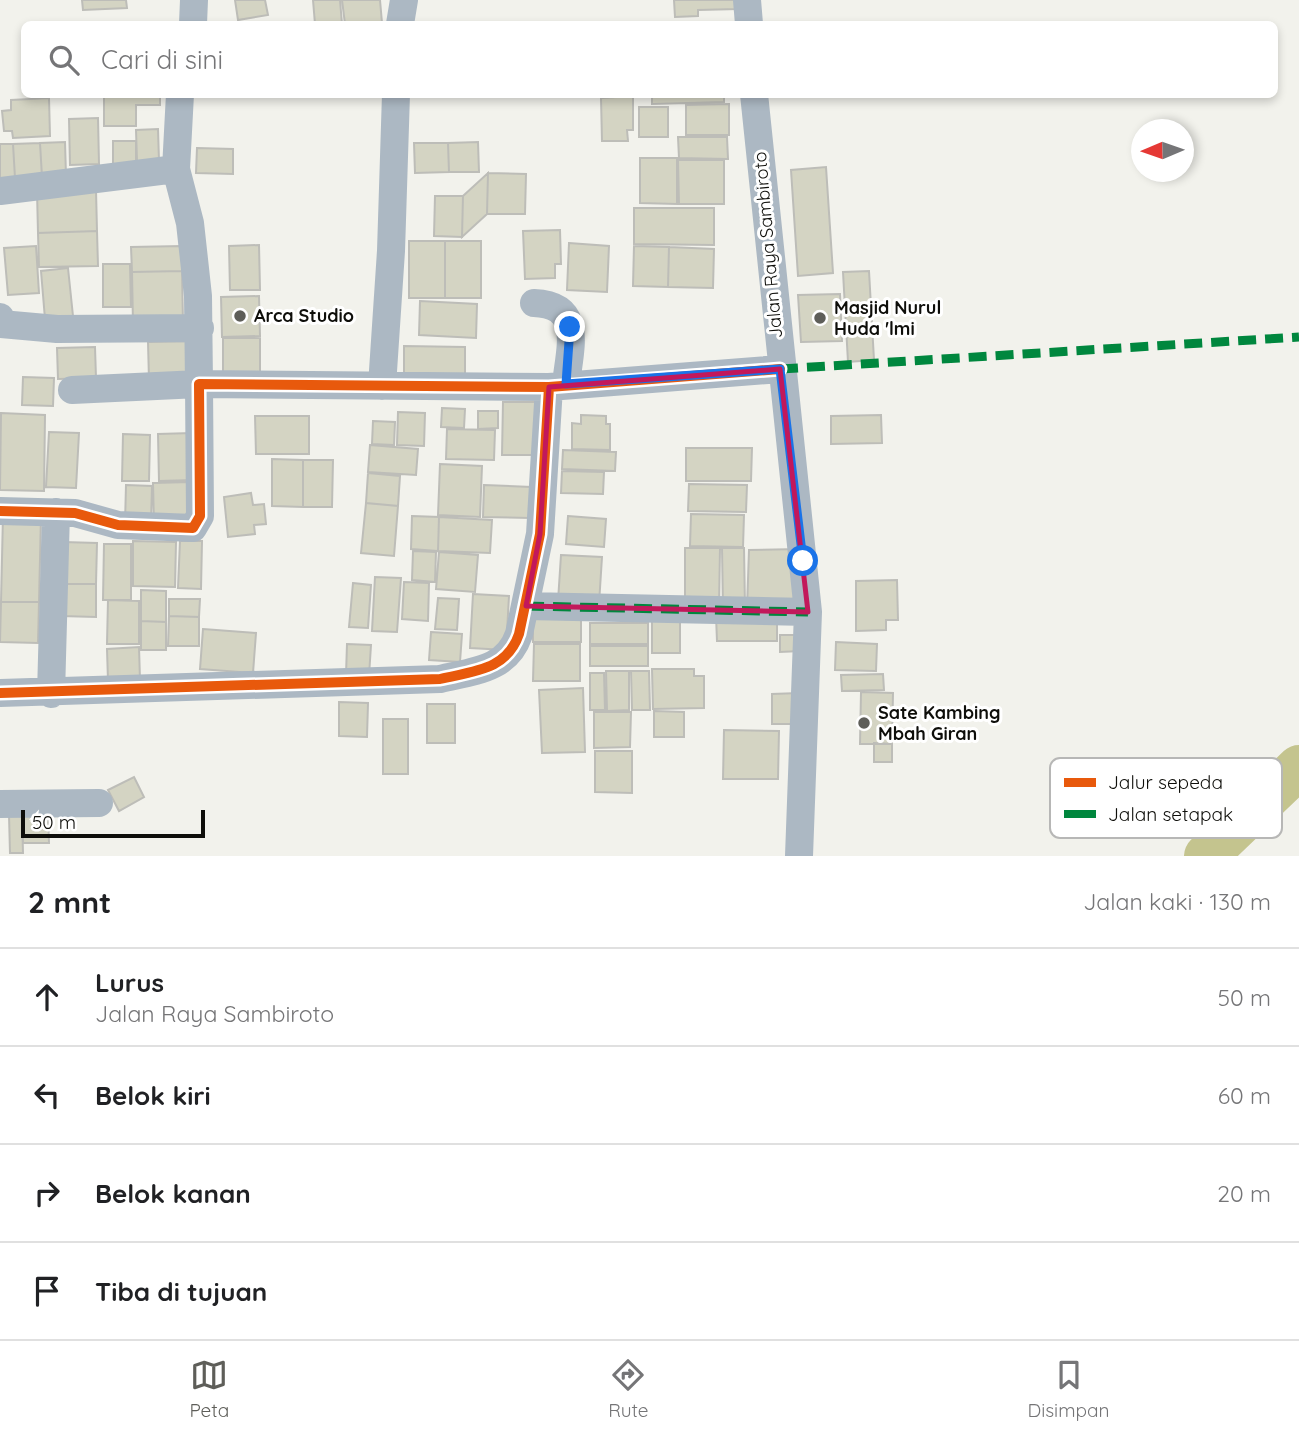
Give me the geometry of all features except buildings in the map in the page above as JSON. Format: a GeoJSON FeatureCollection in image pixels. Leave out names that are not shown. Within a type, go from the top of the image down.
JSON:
{"type":"FeatureCollection","features":[{"type":"Feature","properties":{"kind":"street"},"geometry":{"type":"LineString","coordinates":[[193,21],[194,0]]}},
{"type":"Feature","properties":{"kind":"street"},"geometry":{"type":"LineString","coordinates":[[400,21],[404,0]]}},
{"type":"Feature","properties":{"kind":"street"},"geometry":{"type":"LineString","coordinates":[[747,0],[749,21]]}},
{"type":"Feature","properties":{"kind":"street"},"geometry":{"type":"LineString","coordinates":[[0,511],[56,512],[102,518],[118,525],[193,528],[200,516],[200,328],[190,223],[176,169],[180,98]]}},
{"type":"Feature","properties":{"kind":"street"},"geometry":{"type":"LineString","coordinates":[[382,386],[391,251],[396,98]]}},
{"type":"Feature","properties":{"kind":"street","name":"Jalan Raya Sambiroto"},"geometry":{"type":"LineString","coordinates":[[754,98],[780,369],[808,612],[799,856]]}},
{"type":"Feature","properties":{"kind":"street"},"geometry":{"type":"LineString","coordinates":[[0,191],[176,169]]}},
{"type":"Feature","properties":{"kind":"street"},"geometry":{"type":"LineString","coordinates":[[0,693],[51,694],[440,679],[505,659],[517,641],[526,606],[540,534],[558,385],[570,327],[567,316],[554,304],[534,303]]}},
{"type":"Feature","properties":{"kind":"street"},"geometry":{"type":"LineString","coordinates":[[0,322],[57,329],[200,328]]}},
{"type":"Feature","properties":{"kind":"street"},"geometry":{"type":"LineString","coordinates":[[72,390],[199,384],[558,385],[780,369]]}},
{"type":"Feature","properties":{"kind":"street"},"geometry":{"type":"LineString","coordinates":[[51,694],[56,512]]}},
{"type":"Feature","properties":{"kind":"street"},"geometry":{"type":"LineString","coordinates":[[526,606],[808,612]]}},
{"type":"Feature","properties":{"kind":"street"},"geometry":{"type":"LineString","coordinates":[[0,804],[99,803]]}},
{"type":"Feature","properties":{"kind":"highlighted area"},"geometry":{"type":"Polygon","coordinates":[[[780,369],[808,612],[526,606],[540,534],[549,387],[780,369]]]}},
{"type":"Feature","properties":{"kind":"waterway"},"geometry":{"type":"LineString","coordinates":[[1282,783],[1299,767]]}},
{"type":"Feature","properties":{"kind":"waterway"},"geometry":{"type":"LineString","coordinates":[[1206,856],[1225,838]]}},
{"type":"Feature","properties":{"kind":"marked path"},"geometry":{"type":"LineString","coordinates":[[780,369],[1299,337]]}},
{"type":"Feature","properties":{"kind":"marked path"},"geometry":{"type":"LineString","coordinates":[[526,606],[808,612]]}},
{"type":"Feature","properties":{"kind":"cycle path"},"geometry":{"type":"LineString","coordinates":[[0,511],[75,513],[118,525],[193,528],[200,516],[199,384],[549,387],[780,369]]}},
{"type":"Feature","properties":{"kind":"cycle path"},"geometry":{"type":"LineString","coordinates":[[0,693],[440,679],[477,671],[498,662],[514,646],[519,634],[540,534],[549,387]]}},
{"type":"Feature","properties":{"kind":"place","name":"Arca Studio"},"geometry":{"type":"Point","coordinates":[240,316]}},
{"type":"Feature","properties":{"kind":"place","name":"Masjid Nurul Huda 'lmi"},"geometry":{"type":"Point","coordinates":[820,318]}},
{"type":"Feature","properties":{"kind":"place","name":"Sate Kambing Mbah Giran"},"geometry":{"type":"Point","coordinates":[864,723]}},
{"type":"Feature","properties":{"kind":"route"},"geometry":{"type":"LineString","coordinates":[[570,327],[566,384],[780,369],[803,561]]}}]}
